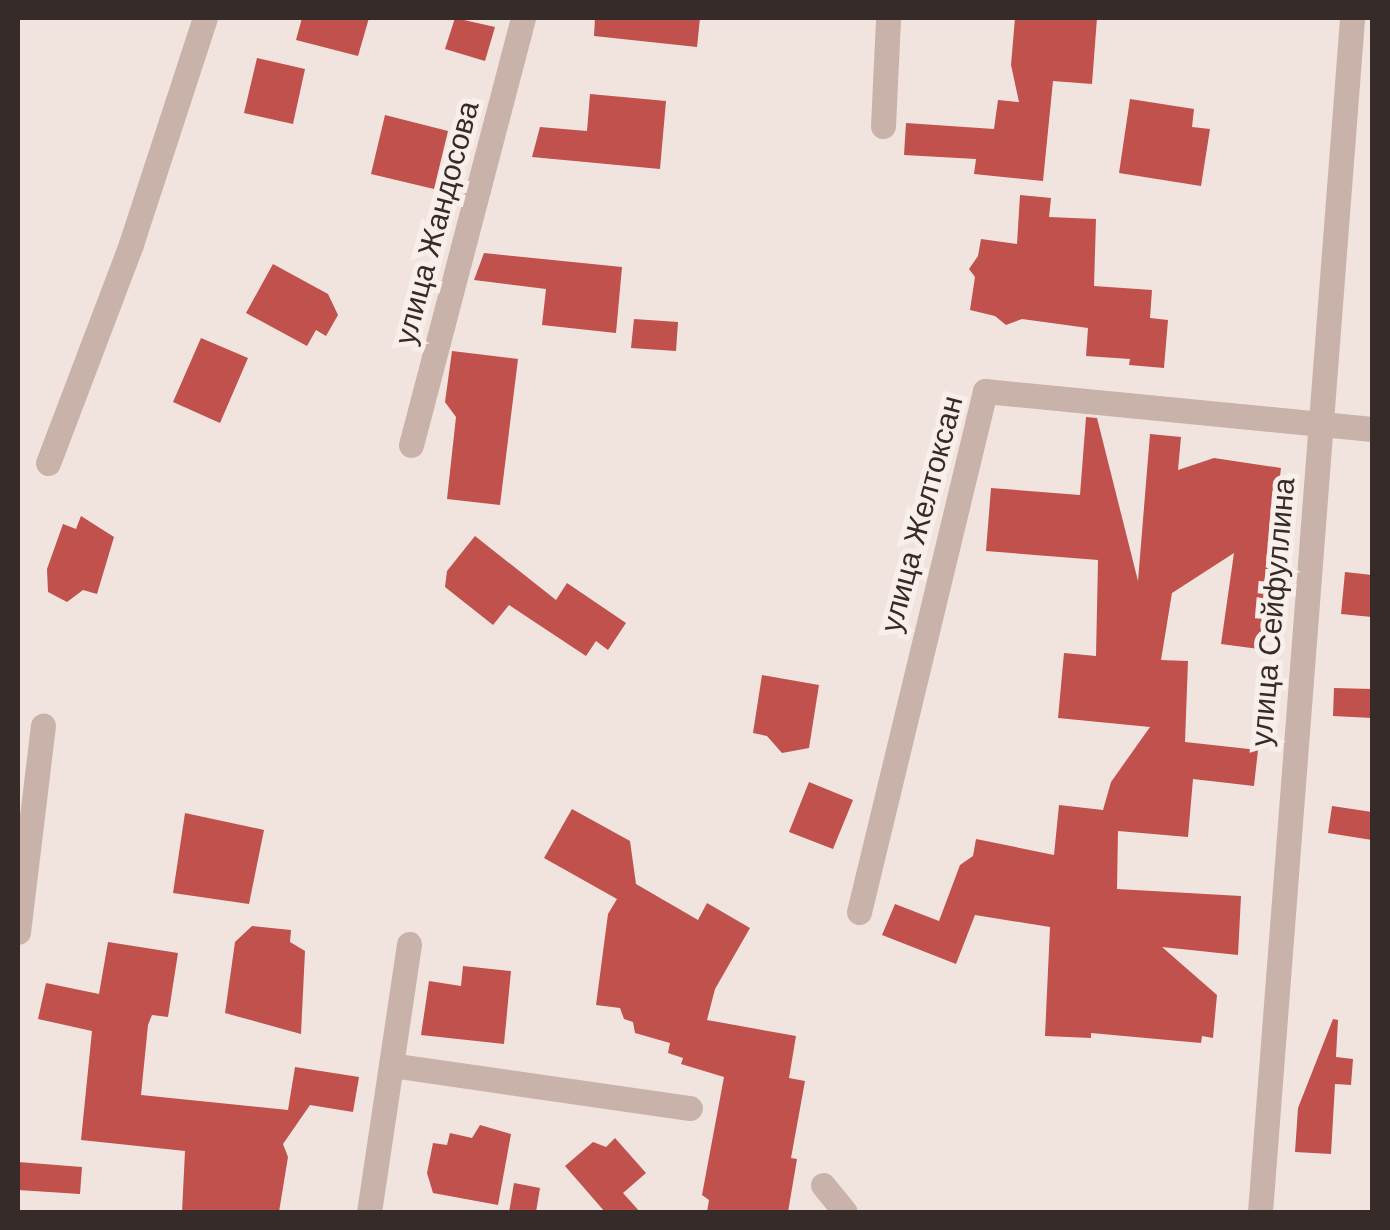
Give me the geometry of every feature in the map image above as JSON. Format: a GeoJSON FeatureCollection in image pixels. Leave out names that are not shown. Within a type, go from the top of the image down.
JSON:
{"type":"FeatureCollection","features":[{"type":"Feature","properties":{"kind":"street"},"geometry":{"type":"LineString","coordinates":[[48,463],[131,244],[205,18]]}},
{"type":"Feature","properties":{"kind":"street","name":"улица Жандосова"},"geometry":{"type":"LineString","coordinates":[[411,445],[523,18]]}},
{"type":"Feature","properties":{"kind":"street"},"geometry":{"type":"LineString","coordinates":[[883,126],[888,18]]}},
{"type":"Feature","properties":{"kind":"street","name":"улица Сейфуллина"},"geometry":{"type":"LineString","coordinates":[[1260,1212],[1352,18]]}},
{"type":"Feature","properties":{"kind":"street","name":"улица Желтоксан"},"geometry":{"type":"LineString","coordinates":[[859,912],[916,661],[955,530],[985,391],[1189,408],[1372,429]]}},
{"type":"Feature","properties":{"kind":"street"},"geometry":{"type":"LineString","coordinates":[[18,932],[43,726]]}},
{"type":"Feature","properties":{"kind":"street"},"geometry":{"type":"LineString","coordinates":[[369,1212],[409,944]]}},
{"type":"Feature","properties":{"kind":"street"},"geometry":{"type":"LineString","coordinates":[[391,1066],[690,1108]]}},
{"type":"Feature","properties":{"kind":"street"},"geometry":{"type":"LineString","coordinates":[[823,1185],[844,1212]]}},
{"type":"Feature","properties":{"kind":"building"},"geometry":{"type":"Polygon","coordinates":[[[302,18],[369,18],[358,56],[296,40],[302,18]]]}},
{"type":"Feature","properties":{"kind":"building"},"geometry":{"type":"Polygon","coordinates":[[[455,18],[495,27],[485,61],[445,49],[455,18]]]}},
{"type":"Feature","properties":{"kind":"building"},"geometry":{"type":"Polygon","coordinates":[[[595,18],[700,18],[697,47],[594,36],[595,18]]]}},
{"type":"Feature","properties":{"kind":"building"},"geometry":{"type":"Polygon","coordinates":[[[1015,18],[1097,18],[1092,84],[1053,81],[1043,181],[974,174],[976,159],[904,155],[906,123],[994,129],[998,100],[1019,102],[1011,65],[1015,18]]]}},
{"type":"Feature","properties":{"kind":"building"},"geometry":{"type":"Polygon","coordinates":[[[257,58],[305,69],[293,124],[244,113],[257,58]]]}},
{"type":"Feature","properties":{"kind":"building"},"geometry":{"type":"Polygon","coordinates":[[[590,94],[666,101],[660,169],[532,157],[540,127],[587,131],[590,94]]]}},
{"type":"Feature","properties":{"kind":"building"},"geometry":{"type":"Polygon","coordinates":[[[1130,99],[1194,109],[1192,127],[1210,129],[1201,186],[1119,173],[1130,99]]]}},
{"type":"Feature","properties":{"kind":"building"},"geometry":{"type":"Polygon","coordinates":[[[385,115],[448,131],[434,189],[371,174],[385,115]]]}},
{"type":"Feature","properties":{"kind":"building"},"geometry":{"type":"Polygon","coordinates":[[[1020,195],[1051,198],[1049,217],[1096,219],[1094,286],[1152,290],[1150,318],[1168,320],[1164,368],[1129,365],[1130,359],[1086,356],[1088,328],[1022,319],[1006,325],[995,316],[970,310],[975,277],[969,269],[978,256],[981,239],[1017,244],[1020,195]]]}},
{"type":"Feature","properties":{"kind":"building"},"geometry":{"type":"Polygon","coordinates":[[[484,253],[622,267],[616,333],[542,325],[546,289],[474,280],[484,253]]]}},
{"type":"Feature","properties":{"kind":"building"},"geometry":{"type":"Polygon","coordinates":[[[273,264],[328,294],[338,315],[326,336],[316,330],[307,346],[246,313],[273,264]]]}},
{"type":"Feature","properties":{"kind":"building"},"geometry":{"type":"Polygon","coordinates":[[[634,319],[678,322],[676,351],[631,348],[634,319]]]}},
{"type":"Feature","properties":{"kind":"building"},"geometry":{"type":"Polygon","coordinates":[[[201,338],[248,358],[220,423],[173,402],[201,338]]]}},
{"type":"Feature","properties":{"kind":"building"},"geometry":{"type":"Polygon","coordinates":[[[452,351],[518,359],[500,505],[447,499],[456,417],[445,402],[452,351]]]}},
{"type":"Feature","properties":{"kind":"building"},"geometry":{"type":"Polygon","coordinates":[[[1086,417],[1097,418],[1138,581],[1150,434],[1181,437],[1178,470],[1214,458],[1281,468],[1259,649],[1221,644],[1234,553],[1172,593],[1161,660],[1188,661],[1185,742],[1258,750],[1254,786],[1193,779],[1188,837],[1118,831],[1117,889],[1241,896],[1238,955],[1162,947],[1217,995],[1213,1038],[1202,1036],[1201,1043],[1091,1033],[1091,1038],[1045,1036],[1050,927],[975,915],[956,964],[882,935],[895,904],[939,921],[960,865],[973,856],[976,839],[1054,855],[1059,805],[1103,810],[1111,782],[1150,727],[1058,718],[1064,653],[1096,656],[1098,560],[986,551],[991,488],[1080,495],[1086,417]]]}},
{"type":"Feature","properties":{"kind":"building"},"geometry":{"type":"Polygon","coordinates":[[[81,516],[114,537],[97,594],[83,590],[67,602],[48,592],[47,569],[63,524],[76,529],[81,516]]]}},
{"type":"Feature","properties":{"kind":"building"},"geometry":{"type":"Polygon","coordinates":[[[475,536],[556,600],[567,583],[626,623],[608,650],[596,641],[586,656],[509,605],[493,625],[445,587],[447,571],[475,536]]]}},
{"type":"Feature","properties":{"kind":"building"},"geometry":{"type":"Polygon","coordinates":[[[1345,572],[1372,575],[1372,617],[1341,614],[1345,572]]]}},
{"type":"Feature","properties":{"kind":"building"},"geometry":{"type":"Polygon","coordinates":[[[762,675],[819,685],[809,748],[782,753],[767,736],[753,733],[762,675]]]}},
{"type":"Feature","properties":{"kind":"building"},"geometry":{"type":"Polygon","coordinates":[[[1334,688],[1372,689],[1372,718],[1333,716],[1334,688]]]}},
{"type":"Feature","properties":{"kind":"building"},"geometry":{"type":"Polygon","coordinates":[[[809,782],[853,800],[833,849],[789,832],[809,782]]]}},
{"type":"Feature","properties":{"kind":"building"},"geometry":{"type":"Polygon","coordinates":[[[1332,806],[1372,812],[1372,840],[1328,833],[1332,806]]]}},
{"type":"Feature","properties":{"kind":"building"},"geometry":{"type":"Polygon","coordinates":[[[572,809],[630,841],[636,884],[698,920],[707,903],[750,928],[715,989],[707,1020],[796,1036],[789,1078],[805,1081],[791,1158],[797,1159],[788,1212],[707,1212],[709,1200],[702,1195],[724,1077],[681,1064],[683,1058],[668,1053],[670,1043],[635,1033],[633,1022],[624,1019],[620,1008],[596,1005],[608,914],[617,899],[544,858],[572,809]]]}},
{"type":"Feature","properties":{"kind":"building"},"geometry":{"type":"Polygon","coordinates":[[[185,813],[264,830],[249,904],[173,893],[185,813]]]}},
{"type":"Feature","properties":{"kind":"building"},"geometry":{"type":"Polygon","coordinates":[[[252,926],[291,930],[290,942],[305,951],[301,1034],[225,1013],[235,942],[252,926]]]}},
{"type":"Feature","properties":{"kind":"building"},"geometry":{"type":"Polygon","coordinates":[[[108,942],[178,953],[168,1017],[152,1015],[148,1025],[141,1095],[288,1110],[295,1067],[359,1077],[353,1112],[310,1105],[283,1144],[288,1157],[279,1212],[182,1212],[185,1151],[81,1140],[92,1031],[38,1019],[46,983],[99,994],[108,942]]]}},
{"type":"Feature","properties":{"kind":"building"},"geometry":{"type":"Polygon","coordinates":[[[463,966],[511,971],[504,1044],[421,1035],[429,981],[461,986],[463,966]]]}},
{"type":"Feature","properties":{"kind":"building"},"geometry":{"type":"Polygon","coordinates":[[[1333,1019],[1338,1020],[1336,1057],[1353,1059],[1351,1085],[1335,1084],[1331,1154],[1295,1152],[1298,1108],[1333,1019]]]}},
{"type":"Feature","properties":{"kind":"building"},"geometry":{"type":"Polygon","coordinates":[[[480,1125],[511,1134],[498,1205],[433,1193],[427,1173],[433,1143],[447,1145],[450,1133],[472,1138],[480,1125]]]}},
{"type":"Feature","properties":{"kind":"building"},"geometry":{"type":"Polygon","coordinates":[[[615,1138],[646,1173],[623,1193],[640,1212],[605,1212],[565,1166],[593,1142],[606,1147],[615,1138]]]}},
{"type":"Feature","properties":{"kind":"building"},"geometry":{"type":"Polygon","coordinates":[[[18,1162],[82,1167],[80,1194],[18,1190],[18,1162]]]}},
{"type":"Feature","properties":{"kind":"building"},"geometry":{"type":"Polygon","coordinates":[[[514,1183],[540,1188],[536,1212],[509,1212],[514,1183]]]}}]}
